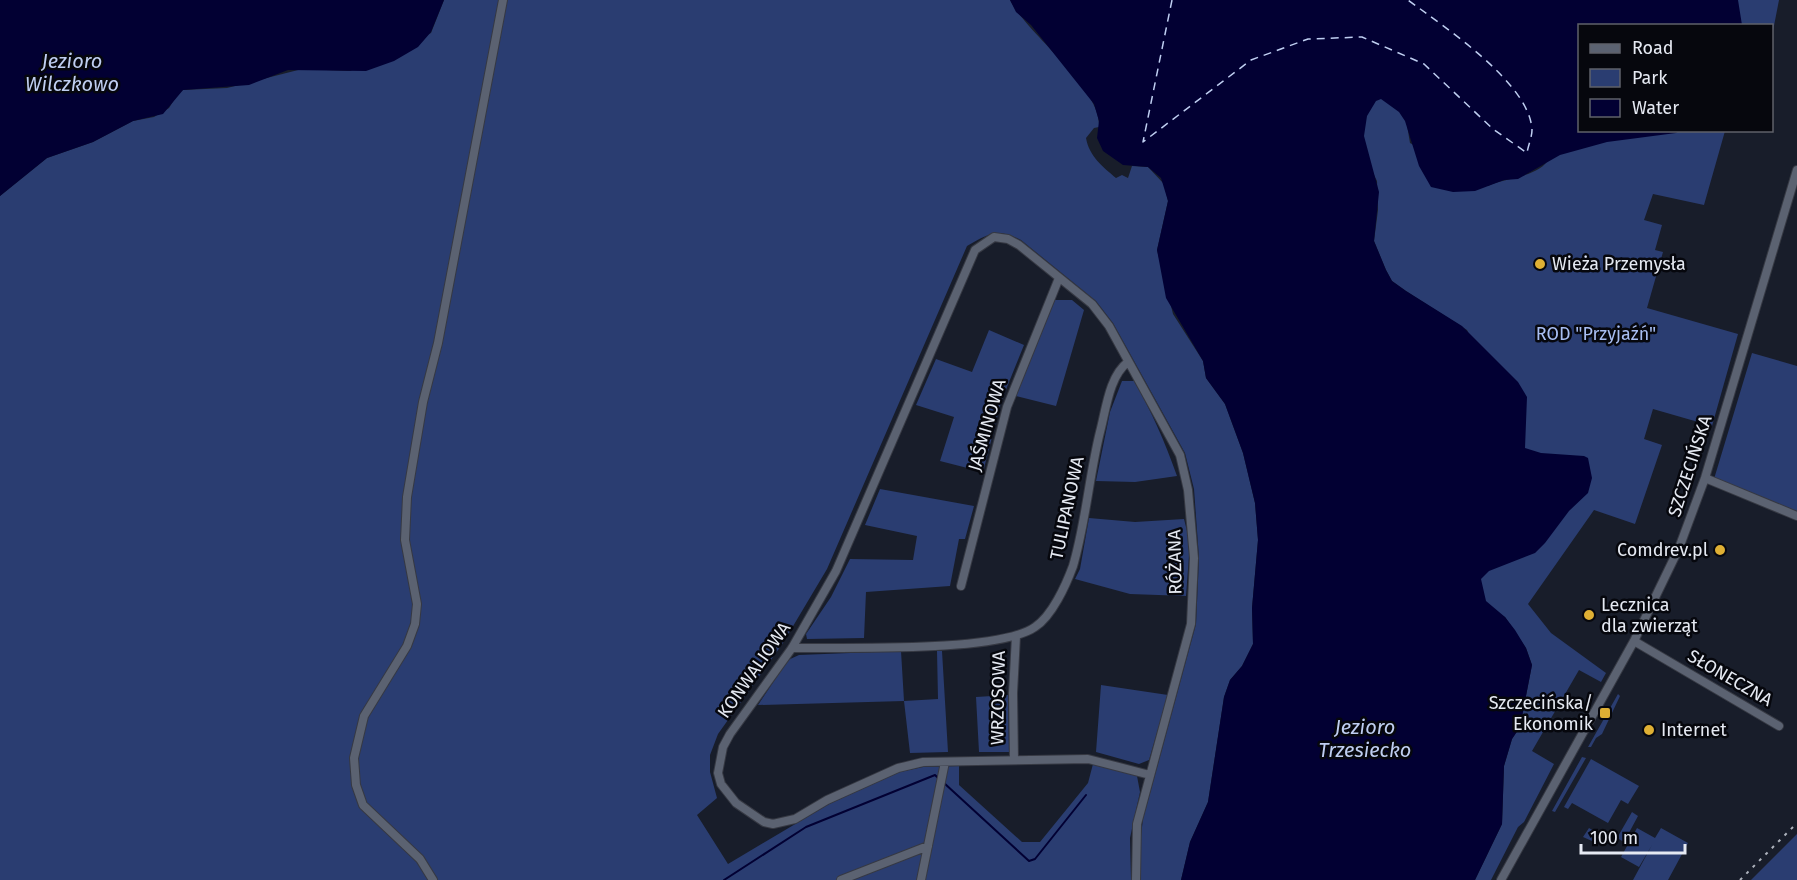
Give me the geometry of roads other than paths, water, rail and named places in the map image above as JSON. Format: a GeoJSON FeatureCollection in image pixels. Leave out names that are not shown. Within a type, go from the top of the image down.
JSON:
{"type":"FeatureCollection","features":[{"type":"Feature","properties":{"kind":"street"},"geometry":{"type":"LineString","coordinates":[[433,880],[413,851],[363,805],[356,785],[354,758],[364,716],[407,646],[415,624],[417,604],[405,540],[407,497],[419,422],[438,343],[503,0]]}},
{"type":"Feature","properties":{"kind":"street","name":"SZCZECIŃSKA"},"geometry":{"type":"LineString","coordinates":[[1501,880],[1634,641],[1676,555],[1705,478],[1797,170]]}},
{"type":"Feature","properties":{"kind":"street","name":"KONWALIOWA"},"geometry":{"type":"LineString","coordinates":[[1059,278],[1008,239],[994,237],[975,250],[836,571],[792,648],[730,734],[718,763],[721,783],[736,803],[764,822],[783,823],[898,768],[916,763],[1092,760],[1150,775]]}},
{"type":"Feature","properties":{"kind":"street","name":"RÓŻANA"},"geometry":{"type":"LineString","coordinates":[[1059,278],[1092,304],[1109,326],[1180,455],[1188,490],[1194,558],[1189,634],[1136,831],[1136,880]]}},
{"type":"Feature","properties":{"kind":"street","name":"JAŚMINOWA"},"geometry":{"type":"LineString","coordinates":[[961,586],[1007,408],[1059,278]]}},
{"type":"Feature","properties":{"kind":"street","name":"TULIPANOWA"},"geometry":{"type":"LineString","coordinates":[[792,648],[952,644],[1016,636],[1038,626],[1045,618],[1070,573],[1093,458],[1111,392],[1118,372],[1128,362]]}},
{"type":"Feature","properties":{"kind":"street"},"geometry":{"type":"LineString","coordinates":[[1705,478],[1797,516]]}},
{"type":"Feature","properties":{"kind":"street","name":"WRZOSOWA"},"geometry":{"type":"LineString","coordinates":[[1014,760],[1013,693],[1016,636]]}},
{"type":"Feature","properties":{"kind":"street","name":"SŁONECZNA"},"geometry":{"type":"LineString","coordinates":[[1634,641],[1779,726]]}},
{"type":"Feature","properties":{"kind":"street"},"geometry":{"type":"LineString","coordinates":[[921,880],[945,762]]}},
{"type":"Feature","properties":{"kind":"street"},"geometry":{"type":"LineString","coordinates":[[841,880],[928,846]]}},
{"type":"Feature","properties":{"kind":"water","name":"Jezioro Wilczkowo"},"geometry":{"type":"Polygon","coordinates":[[[0,0],[444,0],[431,32],[418,47],[394,61],[366,71],[288,70],[249,85],[183,90],[163,114],[133,121],[93,142],[47,158],[0,196],[0,0]]]}},
{"type":"Feature","properties":{"kind":"water","name":"Jezioro Trzesiecko"},"geometry":{"type":"Polygon","coordinates":[[[1010,0],[1738,0],[1742,24],[1578,24],[1578,132],[1678,132],[1676,133],[1607,142],[1560,155],[1518,179],[1504,180],[1475,191],[1453,192],[1431,187],[1419,166],[1405,121],[1399,112],[1381,99],[1376,101],[1367,116],[1364,136],[1379,192],[1374,241],[1392,281],[1462,326],[1518,382],[1527,397],[1525,448],[1541,453],[1584,456],[1588,458],[1592,478],[1588,493],[1569,511],[1535,553],[1489,571],[1481,579],[1486,601],[1505,617],[1515,630],[1526,648],[1532,665],[1520,727],[1512,739],[1504,766],[1502,824],[1475,880],[1181,880],[1190,842],[1208,802],[1224,697],[1230,680],[1242,666],[1253,644],[1252,608],[1258,540],[1255,503],[1243,453],[1225,404],[1206,378],[1203,361],[1166,298],[1157,250],[1168,201],[1161,178],[1148,167],[1123,165],[1103,151],[1097,138],[1099,121],[1094,104],[1031,25],[1016,12],[1010,0]]]}},
{"type":"Feature","properties":{"kind":"waterway"},"geometry":{"type":"LineString","coordinates":[[724,880],[806,827],[935,775],[939,779]]}},
{"type":"Feature","properties":{"kind":"waterway"},"geometry":{"type":"LineString","coordinates":[[944,783],[1029,861],[1035,859],[1086,795]]}},
{"type":"Feature","properties":{"kind":"railway"},"geometry":{"type":"LineString","coordinates":[[1740,880],[1797,823]]}},
{"type":"Feature","properties":{"kind":"place","name":"Wieża Przemysła"},"geometry":{"type":"Point","coordinates":[1540,264]}},
{"type":"Feature","properties":{"kind":"place","name":"Comdrev.pl"},"geometry":{"type":"Point","coordinates":[1720,550]}},
{"type":"Feature","properties":{"kind":"place","name":"Lecznica dla zwierząt"},"geometry":{"type":"Point","coordinates":[1589,615]}},
{"type":"Feature","properties":{"kind":"place","name":"Szczecińska/ Ekonomik"},"geometry":{"type":"Point","coordinates":[1605,713]}},
{"type":"Feature","properties":{"kind":"place","name":"Internet"},"geometry":{"type":"Point","coordinates":[1649,730]}},
{"type":"Feature","properties":{"kind":"park label","name":"ROD \"Przyjaźń\""},"geometry":{"type":"Point","coordinates":[1596,334]}}]}
